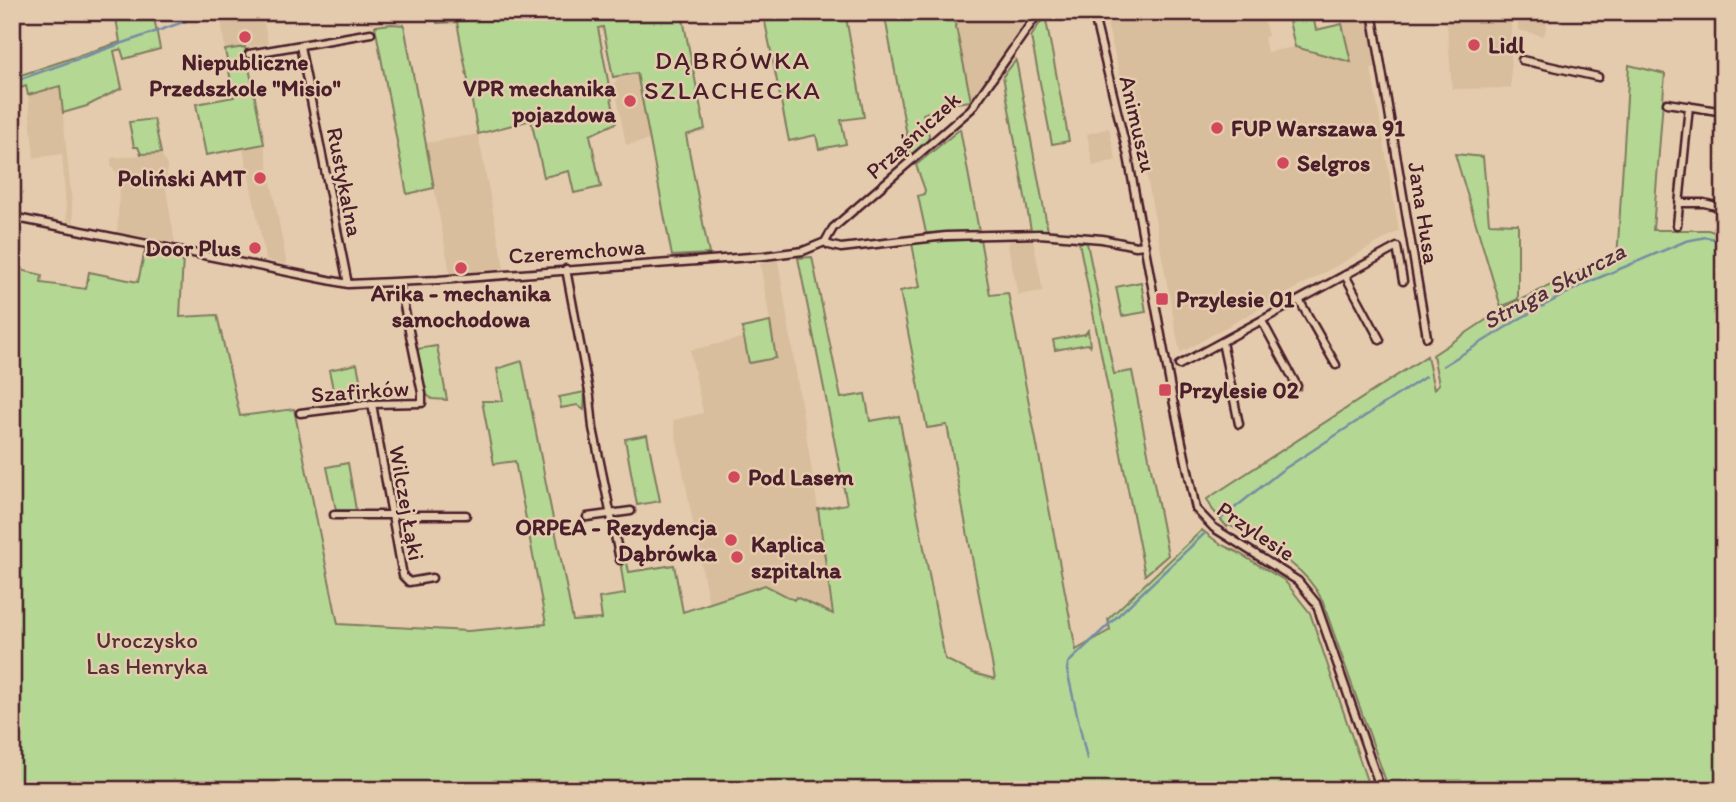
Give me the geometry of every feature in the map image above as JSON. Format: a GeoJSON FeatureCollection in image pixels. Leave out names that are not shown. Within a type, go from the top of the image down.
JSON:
{"type":"FeatureCollection","features":[{"type":"Feature","properties":{"kind":"street","name":"Prząśniczek"},"geometry":{"type":"LineString","coordinates":[[825,242],[833,228],[971,109],[1039,12]]}},
{"type":"Feature","properties":{"kind":"street","name":"Animuszu"},"geometry":{"type":"LineString","coordinates":[[1093,12],[1128,156],[1145,245]]}},
{"type":"Feature","properties":{"kind":"street","name":"Jana Husa"},"geometry":{"type":"LineString","coordinates":[[1372,12],[1427,337]]}},
{"type":"Feature","properties":{"kind":"street"},"geometry":{"type":"LineString","coordinates":[[1715,12],[1724,14]]}},
{"type":"Feature","properties":{"kind":"street"},"geometry":{"type":"LineString","coordinates":[[249,54],[371,33]]}},
{"type":"Feature","properties":{"kind":"street","name":"Rustykalna"},"geometry":{"type":"LineString","coordinates":[[300,46],[348,284]]}},
{"type":"Feature","properties":{"kind":"street"},"geometry":{"type":"LineString","coordinates":[[1522,60],[1598,77]]}},
{"type":"Feature","properties":{"kind":"street"},"geometry":{"type":"LineString","coordinates":[[1667,103],[1724,112]]}},
{"type":"Feature","properties":{"kind":"street"},"geometry":{"type":"LineString","coordinates":[[1677,225],[1689,106]]}},
{"type":"Feature","properties":{"kind":"street"},"geometry":{"type":"LineString","coordinates":[[1681,203],[1704,203],[1724,208]]}},
{"type":"Feature","properties":{"kind":"street","name":"Czeremchowa"},"geometry":{"type":"LineString","coordinates":[[12,217],[348,284],[764,256],[797,252],[825,242],[841,248],[946,236],[1040,234],[1145,245]]}},
{"type":"Feature","properties":{"kind":"street","name":"Przylesie"},"geometry":{"type":"LineString","coordinates":[[1145,245],[1174,408],[1196,509],[1214,528],[1298,581],[1316,603],[1381,790]]}},
{"type":"Feature","properties":{"kind":"street"},"geometry":{"type":"LineString","coordinates":[[1179,365],[1397,247],[1403,281]]}},
{"type":"Feature","properties":{"kind":"street"},"geometry":{"type":"LineString","coordinates":[[566,269],[590,397],[593,428],[620,560]]}},
{"type":"Feature","properties":{"kind":"street"},"geometry":{"type":"LineString","coordinates":[[1345,275],[1380,340]]}},
{"type":"Feature","properties":{"kind":"street","name":"Szafirków"},"geometry":{"type":"LineString","coordinates":[[300,413],[372,404],[422,404],[399,282]]}},
{"type":"Feature","properties":{"kind":"street"},"geometry":{"type":"LineString","coordinates":[[1299,300],[1336,365]]}},
{"type":"Feature","properties":{"kind":"street"},"geometry":{"type":"LineString","coordinates":[[1262,321],[1297,386]]}},
{"type":"Feature","properties":{"kind":"street"},"geometry":{"type":"LineString","coordinates":[[1222,342],[1239,424]]}},
{"type":"Feature","properties":{"kind":"street","name":"Wilczej Łąki"},"geometry":{"type":"LineString","coordinates":[[372,404],[405,580],[414,582],[432,578]]}},
{"type":"Feature","properties":{"kind":"street"},"geometry":{"type":"LineString","coordinates":[[587,517],[631,511]]}},
{"type":"Feature","properties":{"kind":"street"},"geometry":{"type":"LineString","coordinates":[[334,515],[467,515]]}},
{"type":"Feature","properties":{"kind":"shaded area","name":"Niepubliczne Przedszkole \"Misio\""},"geometry":{"type":"Polygon","coordinates":[[[220,12],[262,12],[268,44],[225,50],[220,12]]]}},
{"type":"Feature","properties":{"kind":"shaded area"},"geometry":{"type":"Polygon","coordinates":[[[953,12],[1026,12],[1027,20],[971,101],[953,12]]]}},
{"type":"Feature","properties":{"kind":"shaded area","name":"Selgros"},"geometry":{"type":"Polygon","coordinates":[[[1104,12],[1262,12],[1268,36],[1264,38],[1267,52],[1295,47],[1350,62],[1339,12],[1367,12],[1376,69],[1371,68],[1399,231],[1180,353],[1135,113],[1132,104],[1127,103],[1104,12]]]}},
{"type":"Feature","properties":{"kind":"shaded area"},"geometry":{"type":"Polygon","coordinates":[[[1446,12],[1511,12],[1511,88],[1452,89],[1446,12]]]}},
{"type":"Feature","properties":{"kind":"shaded area"},"geometry":{"type":"Polygon","coordinates":[[[1518,12],[1550,12],[1544,36],[1518,30],[1518,12]]]}},
{"type":"Feature","properties":{"kind":"shaded area","name":"VPR mechanika pojazdowa"},"geometry":{"type":"Polygon","coordinates":[[[637,72],[650,140],[626,145],[614,82],[617,82],[616,76],[637,72]]]}},
{"type":"Feature","properties":{"kind":"shaded area"},"geometry":{"type":"Polygon","coordinates":[[[60,86],[74,223],[67,222],[62,154],[34,158],[28,95],[60,86]]]}},
{"type":"Feature","properties":{"kind":"shaded area"},"geometry":{"type":"Polygon","coordinates":[[[1109,128],[1116,160],[1093,166],[1087,134],[1109,128]]]}},
{"type":"Feature","properties":{"kind":"shaded area"},"geometry":{"type":"Polygon","coordinates":[[[478,134],[504,268],[450,274],[426,143],[478,134]]]}},
{"type":"Feature","properties":{"kind":"shaded area","name":"Poliński AMT"},"geometry":{"type":"Polygon","coordinates":[[[264,144],[287,265],[266,260],[243,148],[264,144]]]}},
{"type":"Feature","properties":{"kind":"shaded area"},"geometry":{"type":"Polygon","coordinates":[[[161,153],[167,166],[166,189],[175,243],[117,232],[120,186],[117,173],[111,166],[111,158],[161,153]]]}},
{"type":"Feature","properties":{"kind":"shaded area"},"geometry":{"type":"Polygon","coordinates":[[[1010,239],[1033,239],[1043,291],[1018,295],[1008,247],[1010,239]]]}},
{"type":"Feature","properties":{"kind":"shaded area"},"geometry":{"type":"Polygon","coordinates":[[[778,260],[833,614],[797,598],[795,601],[765,586],[709,604],[673,420],[703,413],[690,350],[743,337],[742,328],[770,322],[760,263],[778,260]]]}},
{"type":"Feature","properties":{"kind":"green space"},"geometry":{"type":"Polygon","coordinates":[[[115,12],[153,12],[160,49],[124,59],[121,49],[114,51],[122,88],[87,106],[63,113],[60,86],[28,95],[26,86],[12,91],[12,78],[120,42],[115,12]]]}},
{"type":"Feature","properties":{"kind":"green space"},"geometry":{"type":"Polygon","coordinates":[[[435,12],[455,12],[457,21],[567,16],[567,12],[614,12],[615,15],[693,12],[683,19],[705,129],[686,135],[709,254],[672,256],[637,73],[613,77],[603,27],[598,28],[616,123],[590,135],[601,187],[574,193],[569,171],[544,177],[531,120],[478,134],[457,22],[437,23],[435,12]]]}},
{"type":"Feature","properties":{"kind":"green space"},"geometry":{"type":"Polygon","coordinates":[[[763,12],[845,12],[864,117],[841,120],[846,144],[819,149],[816,135],[789,141],[763,12]]]}},
{"type":"Feature","properties":{"kind":"green space"},"geometry":{"type":"Polygon","coordinates":[[[884,12],[953,12],[971,101],[949,104],[923,114],[929,135],[928,142],[911,157],[884,12]]]}},
{"type":"Feature","properties":{"kind":"green space"},"geometry":{"type":"Polygon","coordinates":[[[1287,12],[1312,12],[1316,30],[1342,24],[1351,62],[1295,47],[1287,12]]]}},
{"type":"Feature","properties":{"kind":"green space"},"geometry":{"type":"Polygon","coordinates":[[[1045,15],[1069,141],[1052,144],[1031,37],[1045,15]]]}},
{"type":"Feature","properties":{"kind":"green space"},"geometry":{"type":"Polygon","coordinates":[[[404,25],[434,188],[407,194],[375,26],[404,25]]]}},
{"type":"Feature","properties":{"kind":"green space"},"geometry":{"type":"Polygon","coordinates":[[[245,47],[264,144],[206,155],[196,104],[234,97],[225,50],[245,47]]]}},
{"type":"Feature","properties":{"kind":"green space"},"geometry":{"type":"Polygon","coordinates":[[[1016,60],[1048,231],[1031,230],[1003,76],[1016,60]]]}},
{"type":"Feature","properties":{"kind":"green space"},"geometry":{"type":"Polygon","coordinates":[[[1629,65],[1665,74],[1653,230],[1708,230],[1724,235],[1724,790],[1389,790],[1322,600],[1314,587],[1282,556],[1229,525],[1227,527],[1207,499],[1427,356],[1434,390],[1439,384],[1433,355],[1504,308],[1614,254],[1617,260],[1629,65]]]}},
{"type":"Feature","properties":{"kind":"green space"},"geometry":{"type":"Polygon","coordinates":[[[154,119],[161,153],[141,154],[138,147],[134,147],[129,122],[154,119]]]}},
{"type":"Feature","properties":{"kind":"green space"},"geometry":{"type":"Polygon","coordinates":[[[960,129],[979,231],[926,233],[918,196],[924,194],[925,190],[916,165],[960,129]]]}},
{"type":"Feature","properties":{"kind":"green space"},"geometry":{"type":"Polygon","coordinates":[[[1455,154],[1483,157],[1489,223],[1518,224],[1518,299],[1501,307],[1455,154]]]}},
{"type":"Feature","properties":{"kind":"green space","name":"Uroczysko Las Henryka"},"geometry":{"type":"Polygon","coordinates":[[[980,239],[990,295],[1008,293],[1076,650],[1110,630],[1108,619],[1202,530],[1220,544],[1284,580],[1310,613],[1370,790],[12,790],[12,268],[42,275],[41,283],[86,289],[89,272],[138,282],[145,250],[183,257],[180,317],[217,315],[240,416],[294,409],[338,624],[468,631],[546,624],[515,461],[494,464],[482,401],[503,401],[497,369],[522,361],[573,621],[602,619],[599,598],[625,594],[621,567],[626,558],[629,572],[674,565],[683,612],[765,585],[794,600],[796,597],[833,614],[818,509],[847,504],[798,258],[812,257],[841,398],[865,394],[870,421],[899,416],[945,659],[973,673],[995,679],[947,425],[927,428],[900,291],[920,287],[912,243],[980,239]]]}},
{"type":"Feature","properties":{"kind":"green space"},"geometry":{"type":"Polygon","coordinates":[[[1079,242],[1087,243],[1114,374],[1132,371],[1168,555],[1145,575],[1079,242]]]}},
{"type":"Feature","properties":{"kind":"green space"},"geometry":{"type":"Polygon","coordinates":[[[1141,282],[1146,312],[1122,316],[1116,287],[1141,282]]]}},
{"type":"Feature","properties":{"kind":"green space"},"geometry":{"type":"Polygon","coordinates":[[[770,322],[776,358],[749,363],[742,328],[770,322]]]}},
{"type":"Feature","properties":{"kind":"green space"},"geometry":{"type":"Polygon","coordinates":[[[1088,330],[1090,346],[1087,344],[1055,350],[1053,340],[1085,334],[1088,330]]]}},
{"type":"Feature","properties":{"kind":"green space"},"geometry":{"type":"Polygon","coordinates":[[[437,346],[447,400],[432,399],[426,394],[417,349],[437,346]]]}},
{"type":"Feature","properties":{"kind":"green space"},"geometry":{"type":"Polygon","coordinates":[[[357,364],[364,399],[336,403],[329,370],[357,364]]]}},
{"type":"Feature","properties":{"kind":"green space"},"geometry":{"type":"Polygon","coordinates":[[[585,392],[584,410],[577,405],[561,408],[559,397],[585,392]]]}},
{"type":"Feature","properties":{"kind":"green space"},"geometry":{"type":"Polygon","coordinates":[[[647,435],[660,501],[637,505],[625,439],[647,435]]]}},
{"type":"Feature","properties":{"kind":"green space"},"geometry":{"type":"Polygon","coordinates":[[[348,463],[356,510],[336,510],[327,467],[348,463]]]}},
{"type":"Feature","properties":{"kind":"waterway"},"geometry":{"type":"LineString","coordinates":[[12,82],[186,21]]}},
{"type":"Feature","properties":{"kind":"waterway","name":"Struga Skurcza"},"geometry":{"type":"LineString","coordinates":[[1443,366],[1521,318],[1584,284],[1686,241],[1706,237],[1724,241]]}},
{"type":"Feature","properties":{"kind":"waterway","name":"Struga Skurcza"},"geometry":{"type":"LineString","coordinates":[[1222,518],[1281,471],[1425,377]]}},
{"type":"Feature","properties":{"kind":"waterway","name":"Struga Skurcza"},"geometry":{"type":"LineString","coordinates":[[1087,759],[1067,670],[1068,663],[1204,534]]}},
{"type":"Feature","properties":{"kind":"place","name":"Niepubliczne Przedszkole \"Misio\""},"geometry":{"type":"Point","coordinates":[245,37]}},
{"type":"Feature","properties":{"kind":"place","name":"Lidl"},"geometry":{"type":"Point","coordinates":[1474,45]}},
{"type":"Feature","properties":{"kind":"place","name":"VPR mechanika pojazdowa"},"geometry":{"type":"Point","coordinates":[630,101]}},
{"type":"Feature","properties":{"kind":"place","name":"FUP Warszawa 91"},"geometry":{"type":"Point","coordinates":[1217,128]}},
{"type":"Feature","properties":{"kind":"place","name":"Selgros"},"geometry":{"type":"Point","coordinates":[1283,163]}},
{"type":"Feature","properties":{"kind":"place","name":"Poliński AMT"},"geometry":{"type":"Point","coordinates":[260,178]}},
{"type":"Feature","properties":{"kind":"place","name":"Door Plus"},"geometry":{"type":"Point","coordinates":[255,248]}},
{"type":"Feature","properties":{"kind":"place","name":"Arika - mechanika samochodowa"},"geometry":{"type":"Point","coordinates":[461,268]}},
{"type":"Feature","properties":{"kind":"place","name":"Przylesie 01"},"geometry":{"type":"Point","coordinates":[1162,299]}},
{"type":"Feature","properties":{"kind":"place","name":"Przylesie 02"},"geometry":{"type":"Point","coordinates":[1165,390]}},
{"type":"Feature","properties":{"kind":"place","name":"Pod Lasem"},"geometry":{"type":"Point","coordinates":[734,477]}},
{"type":"Feature","properties":{"kind":"place","name":"ORPEA - Rezydencja Dąbrówka"},"geometry":{"type":"Point","coordinates":[731,540]}},
{"type":"Feature","properties":{"kind":"place","name":"Kaplica szpitalna"},"geometry":{"type":"Point","coordinates":[737,557]}},
{"type":"Feature","properties":{"kind":"district","name":"DĄBRÓWKA SZLACHECKA"},"geometry":{"type":"Point","coordinates":[733,75]}}]}
